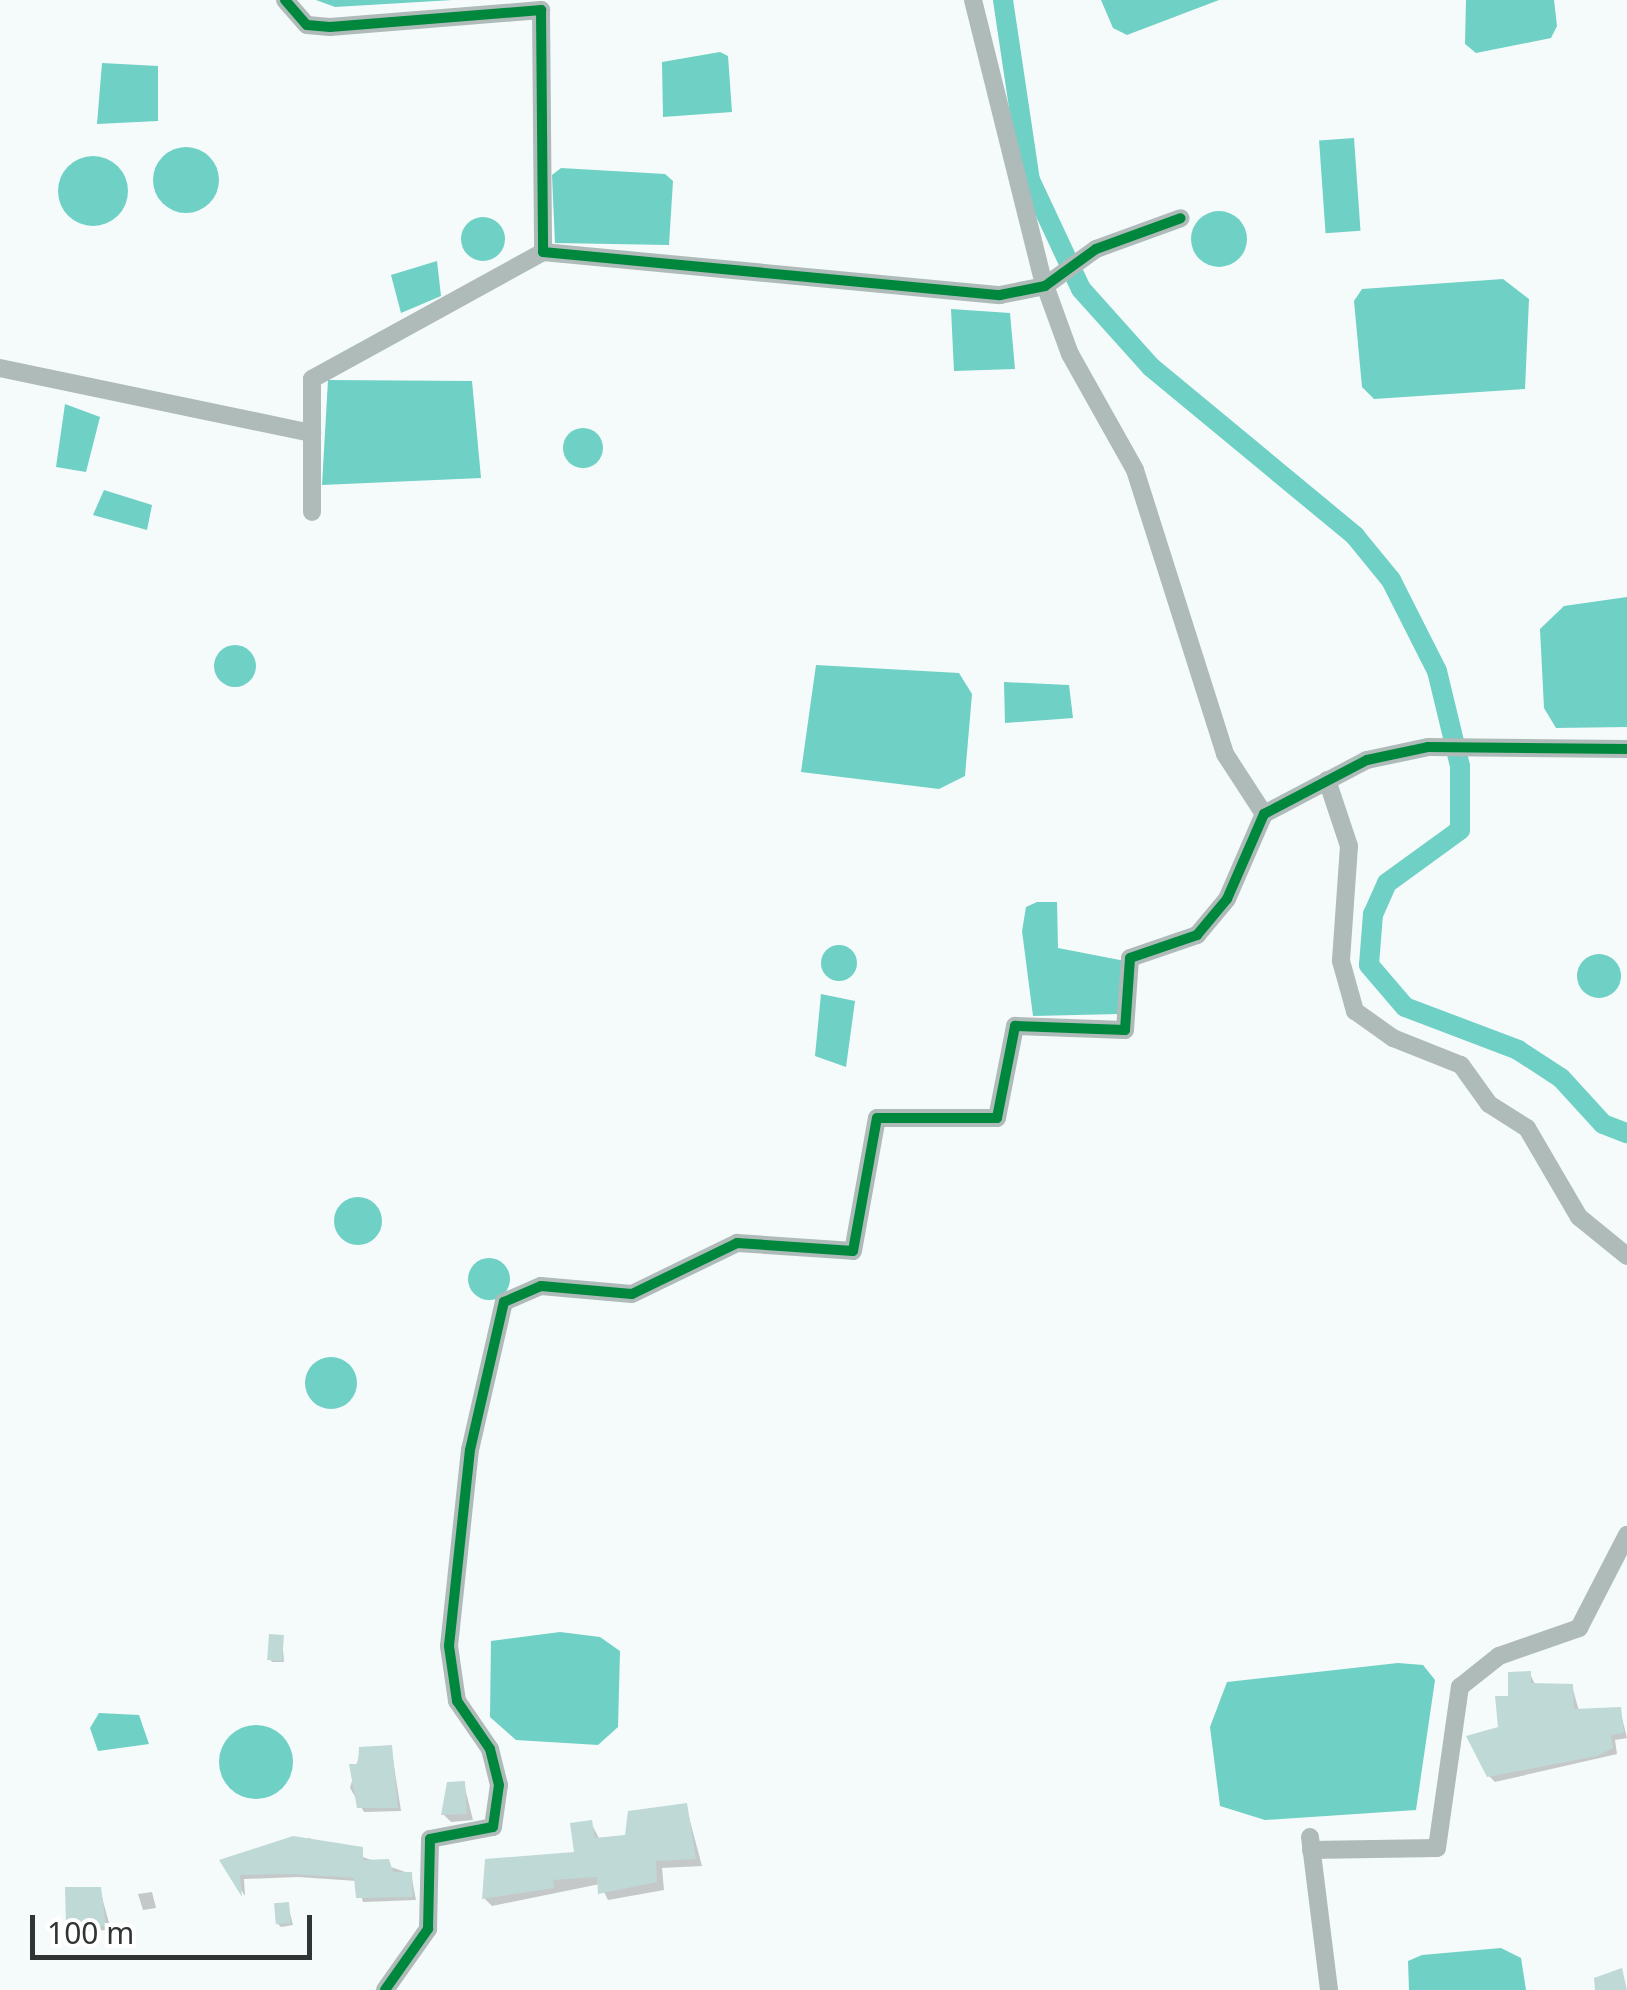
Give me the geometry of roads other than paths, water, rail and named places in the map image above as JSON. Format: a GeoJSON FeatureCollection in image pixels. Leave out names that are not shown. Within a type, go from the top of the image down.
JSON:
{"type":"FeatureCollection","features":[{"type":"Feature","properties":{"kind":"street"},"geometry":{"type":"LineString","coordinates":[[285,0],[306,25],[330,27],[541,10],[543,252]]}},
{"type":"Feature","properties":{"kind":"street"},"geometry":{"type":"LineString","coordinates":[[972,0],[1070,354],[1136,470],[1226,754],[1264,814]]}},
{"type":"Feature","properties":{"kind":"street"},"geometry":{"type":"LineString","coordinates":[[312,512],[312,379],[543,252],[970,295],[1052,283],[1084,258],[1181,218]]}},
{"type":"Feature","properties":{"kind":"street"},"geometry":{"type":"LineString","coordinates":[[0,368],[312,432]]}},
{"type":"Feature","properties":{"kind":"street"},"geometry":{"type":"LineString","coordinates":[[385,1990],[428,1929],[430,1839],[494,1828],[499,1785],[490,1749],[457,1701],[448,1646],[470,1450],[504,1302],[540,1286],[632,1294],[737,1243],[853,1251],[877,1118],[997,1118],[1015,1026],[1125,1030],[1130,958],[1196,935],[1227,899],[1264,814],[1327,780],[1428,747],[1479,742],[1627,749]]}},
{"type":"Feature","properties":{"kind":"street"},"geometry":{"type":"LineString","coordinates":[[1327,780],[1350,846],[1341,961],[1354,1011],[1393,1038],[1461,1064],[1489,1104],[1527,1128],[1579,1218],[1627,1256]]}},
{"type":"Feature","properties":{"kind":"street"},"geometry":{"type":"LineString","coordinates":[[1329,1990],[1310,1844],[1437,1848],[1460,1687],[1499,1656],[1579,1628],[1627,1536]]}},
{"type":"Feature","properties":{"kind":"water"},"geometry":{"type":"Polygon","coordinates":[[[316,0],[453,0],[335,7],[316,0]]]}},
{"type":"Feature","properties":{"kind":"water"},"geometry":{"type":"Polygon","coordinates":[[[1101,0],[1219,0],[1127,35],[1113,28],[1101,0]]]}},
{"type":"Feature","properties":{"kind":"water"},"geometry":{"type":"Polygon","coordinates":[[[1466,0],[1554,0],[1557,26],[1551,38],[1476,53],[1465,44],[1466,0]]]}},
{"type":"Feature","properties":{"kind":"water"},"geometry":{"type":"Polygon","coordinates":[[[720,52],[728,56],[732,112],[663,117],[662,62],[720,52]]]}},
{"type":"Feature","properties":{"kind":"water"},"geometry":{"type":"Polygon","coordinates":[[[102,63],[158,66],[158,121],[97,124],[102,63]]]}},
{"type":"Feature","properties":{"kind":"water"},"geometry":{"type":"Polygon","coordinates":[[[1354,138],[1360,231],[1326,233],[1319,140],[1354,138]]]}},
{"type":"Feature","properties":{"kind":"water"},"geometry":{"type":"Polygon","coordinates":[[[186,147],[209,157],[219,180],[209,203],[186,213],[163,203],[153,180],[163,157],[186,147]]]}},
{"type":"Feature","properties":{"kind":"water"},"geometry":{"type":"Polygon","coordinates":[[[93,156],[118,166],[128,191],[118,216],[93,226],[68,216],[58,191],[68,166],[93,156]]]}},
{"type":"Feature","properties":{"kind":"water"},"geometry":{"type":"Polygon","coordinates":[[[561,168],[665,174],[673,181],[669,245],[555,243],[552,175],[561,168]]]}},
{"type":"Feature","properties":{"kind":"water"},"geometry":{"type":"Polygon","coordinates":[[[1219,211],[1239,219],[1247,239],[1239,259],[1219,267],[1199,259],[1191,239],[1199,219],[1219,211]]]}},
{"type":"Feature","properties":{"kind":"water"},"geometry":{"type":"Polygon","coordinates":[[[483,217],[499,223],[505,239],[499,255],[483,261],[467,255],[461,239],[467,223],[483,217]]]}},
{"type":"Feature","properties":{"kind":"water"},"geometry":{"type":"Polygon","coordinates":[[[437,261],[441,296],[401,313],[391,275],[437,261]]]}},
{"type":"Feature","properties":{"kind":"water"},"geometry":{"type":"Polygon","coordinates":[[[1503,279],[1529,299],[1525,389],[1374,399],[1362,387],[1354,301],[1362,289],[1503,279]]]}},
{"type":"Feature","properties":{"kind":"water"},"geometry":{"type":"Polygon","coordinates":[[[951,309],[1010,313],[1015,369],[954,371],[951,309]]]}},
{"type":"Feature","properties":{"kind":"water"},"geometry":{"type":"Polygon","coordinates":[[[328,380],[472,381],[481,478],[322,485],[328,380]]]}},
{"type":"Feature","properties":{"kind":"water"},"geometry":{"type":"Polygon","coordinates":[[[65,404],[100,417],[86,472],[56,467],[65,404]]]}},
{"type":"Feature","properties":{"kind":"water"},"geometry":{"type":"Polygon","coordinates":[[[583,428],[597,434],[603,448],[597,462],[583,468],[569,462],[563,448],[569,434],[583,428]]]}},
{"type":"Feature","properties":{"kind":"water"},"geometry":{"type":"Polygon","coordinates":[[[104,490],[152,505],[147,530],[93,515],[104,490]]]}},
{"type":"Feature","properties":{"kind":"water"},"geometry":{"type":"Polygon","coordinates":[[[1627,597],[1627,727],[1556,728],[1544,708],[1540,629],[1564,606],[1627,597]]]}},
{"type":"Feature","properties":{"kind":"water"},"geometry":{"type":"Polygon","coordinates":[[[235,645],[250,651],[256,666],[250,681],[235,687],[220,681],[214,666],[220,651],[235,645]]]}},
{"type":"Feature","properties":{"kind":"water"},"geometry":{"type":"Polygon","coordinates":[[[816,665],[959,673],[972,694],[965,776],[939,789],[801,772],[816,665]]]}},
{"type":"Feature","properties":{"kind":"water"},"geometry":{"type":"Polygon","coordinates":[[[1004,682],[1069,685],[1073,718],[1005,723],[1004,682]]]}},
{"type":"Feature","properties":{"kind":"water"},"geometry":{"type":"Polygon","coordinates":[[[1037,902],[1057,902],[1058,948],[1125,961],[1119,1014],[1033,1016],[1022,931],[1026,907],[1037,902]]]}},
{"type":"Feature","properties":{"kind":"water"},"geometry":{"type":"Polygon","coordinates":[[[839,945],[851,951],[857,963],[851,975],[839,981],[827,975],[821,963],[827,951],[839,945]]]}},
{"type":"Feature","properties":{"kind":"water"},"geometry":{"type":"Polygon","coordinates":[[[1599,954],[1615,960],[1621,976],[1615,992],[1599,998],[1583,992],[1577,976],[1583,960],[1599,954]]]}},
{"type":"Feature","properties":{"kind":"water"},"geometry":{"type":"Polygon","coordinates":[[[821,994],[855,1001],[846,1067],[815,1056],[821,994]]]}},
{"type":"Feature","properties":{"kind":"water"},"geometry":{"type":"Polygon","coordinates":[[[358,1197],[375,1204],[382,1221],[375,1238],[358,1245],[341,1238],[334,1221],[341,1204],[358,1197]]]}},
{"type":"Feature","properties":{"kind":"water"},"geometry":{"type":"Polygon","coordinates":[[[489,1258],[504,1264],[510,1279],[504,1294],[489,1300],[474,1294],[468,1279],[474,1264],[489,1258]]]}},
{"type":"Feature","properties":{"kind":"water"},"geometry":{"type":"Polygon","coordinates":[[[331,1357],[350,1364],[357,1383],[350,1402],[331,1409],[312,1402],[305,1383],[312,1364],[331,1357]]]}},
{"type":"Feature","properties":{"kind":"water"},"geometry":{"type":"Polygon","coordinates":[[[560,1632],[600,1637],[620,1651],[618,1727],[598,1745],[516,1740],[490,1717],[491,1641],[560,1632]]]}},
{"type":"Feature","properties":{"kind":"water"},"geometry":{"type":"Polygon","coordinates":[[[1398,1663],[1423,1665],[1435,1680],[1416,1810],[1265,1820],[1220,1806],[1210,1727],[1227,1682],[1398,1663]]]}},
{"type":"Feature","properties":{"kind":"water"},"geometry":{"type":"Polygon","coordinates":[[[99,1713],[139,1715],[149,1744],[98,1751],[90,1728],[99,1713]]]}},
{"type":"Feature","properties":{"kind":"water"},"geometry":{"type":"Polygon","coordinates":[[[256,1725],[282,1736],[293,1762],[282,1788],[256,1799],[230,1788],[219,1762],[230,1736],[256,1725]]]}},
{"type":"Feature","properties":{"kind":"water"},"geometry":{"type":"Polygon","coordinates":[[[1501,1948],[1521,1958],[1526,1990],[1409,1990],[1408,1961],[1422,1955],[1501,1948]]]}},
{"type":"Feature","properties":{"kind":"waterway"},"geometry":{"type":"LineString","coordinates":[[1003,0],[1030,180],[1081,289],[1151,367],[1355,536],[1391,580],[1437,671],[1460,766],[1460,830],[1387,883],[1373,914],[1369,965],[1405,1007],[1518,1050],[1561,1078],[1603,1124],[1627,1133]]}}]}
